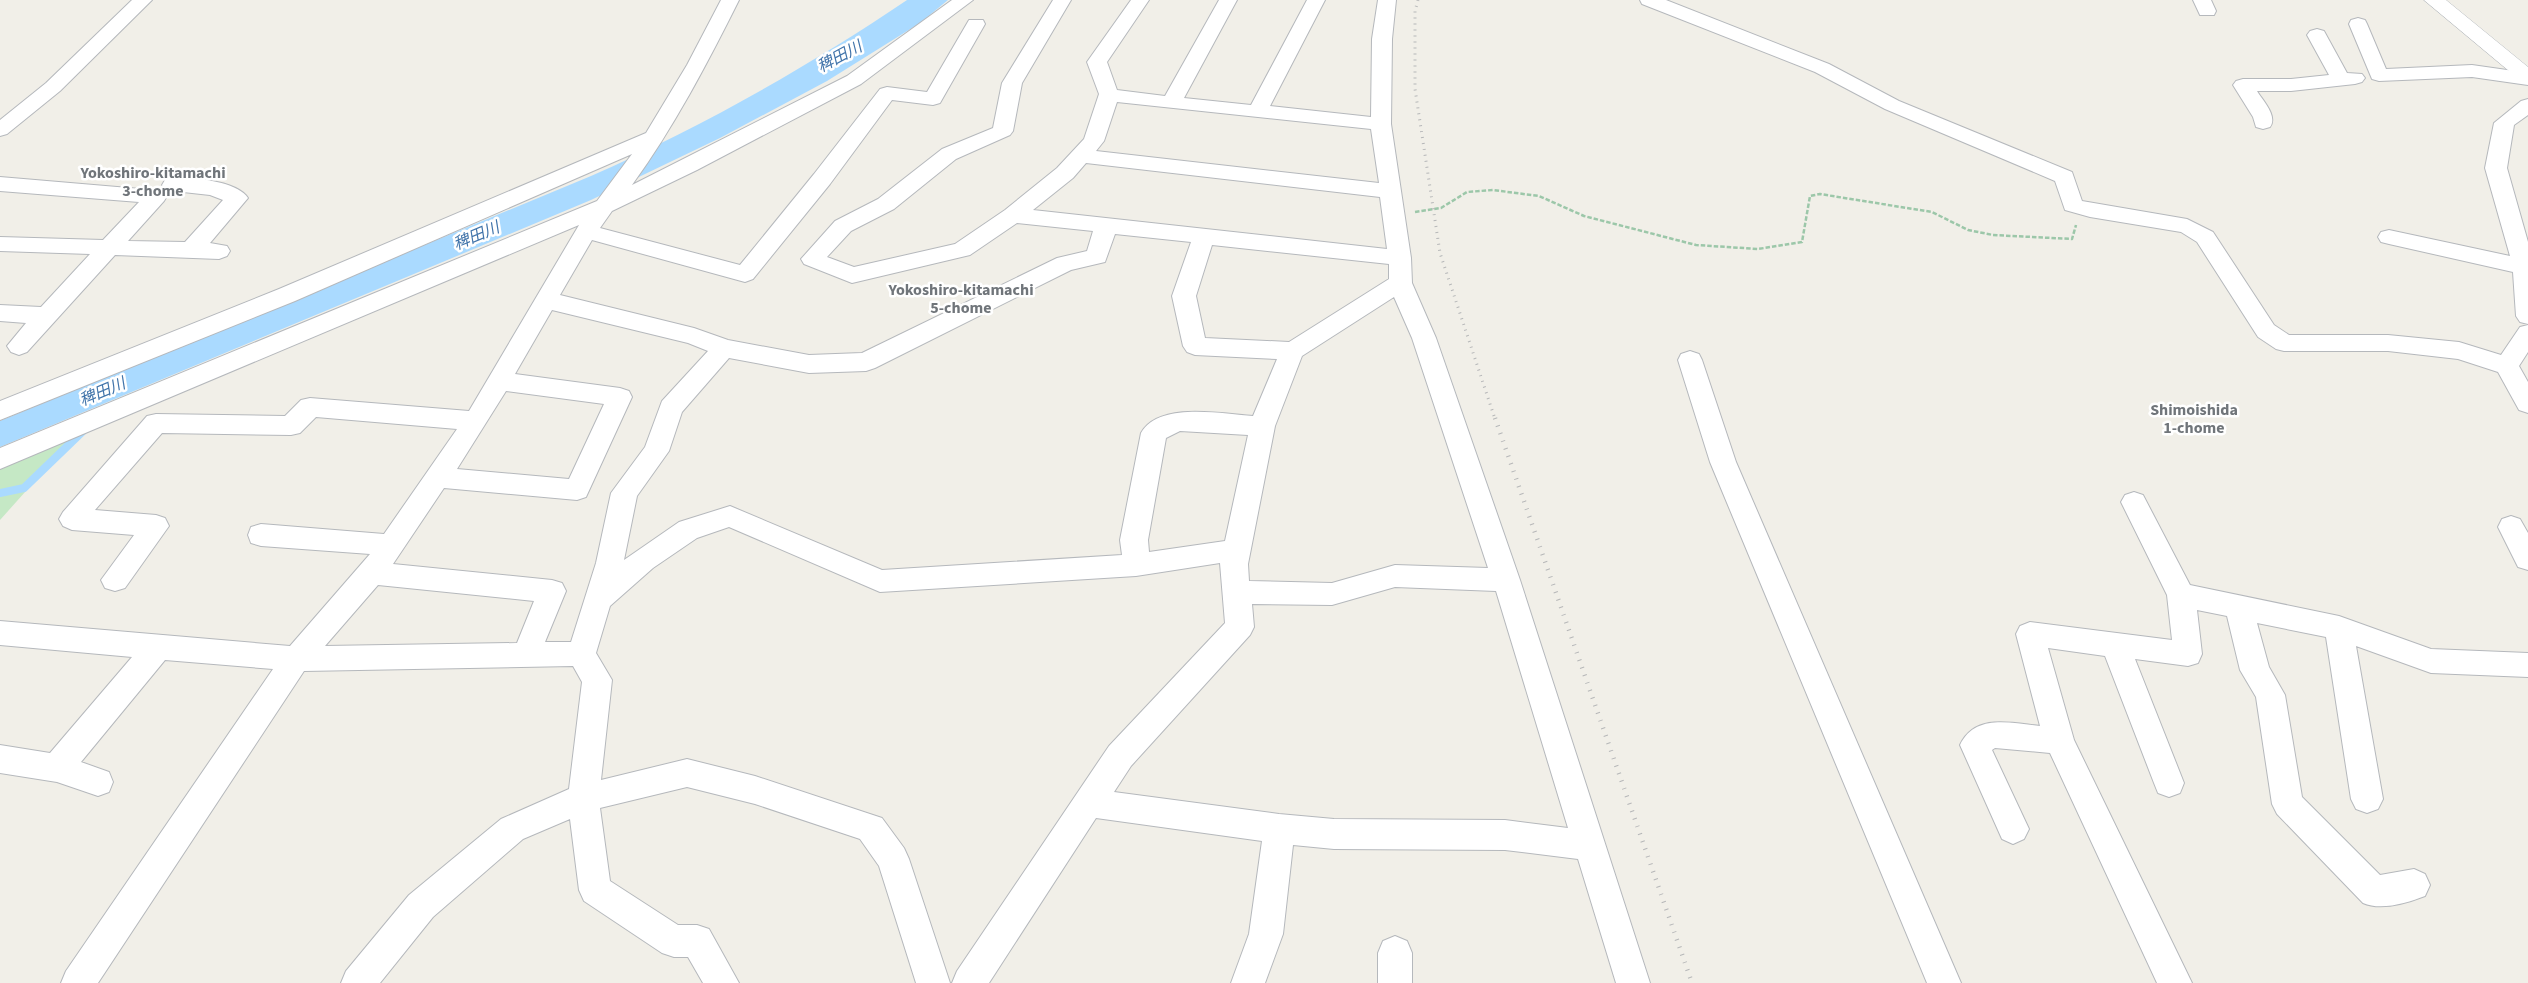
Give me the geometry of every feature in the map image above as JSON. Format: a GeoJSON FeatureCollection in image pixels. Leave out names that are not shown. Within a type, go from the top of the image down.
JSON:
{"type":"FeatureCollection","features":[{"type":"Feature","properties":{"kind":"main road"},"geometry":{"type":"LineString","coordinates":[[2434,0],[2528,78]]}},
{"type":"Feature","properties":{"kind":"street"},"geometry":{"type":"LineString","coordinates":[[0,130],[53,87],[143,0]]}},
{"type":"Feature","properties":{"kind":"street"},"geometry":{"type":"LineString","coordinates":[[78,983],[296,659],[372,573],[476,421],[586,231],[610,201],[650,143],[697,65],[730,0]]}},
{"type":"Feature","properties":{"kind":"street"},"geometry":{"type":"LineString","coordinates":[[0,459],[610,201],[690,165],[854,80],[964,0]]}},
{"type":"Feature","properties":{"kind":"street"},"geometry":{"type":"LineString","coordinates":[[1062,0],[1012,83],[1003,132],[949,154],[886,204],[843,226],[812,259],[852,275],[962,250],[1013,214],[1064,173],[1094,141],[1109,94],[1097,62],[1140,0]]}},
{"type":"Feature","properties":{"kind":"street"},"geometry":{"type":"LineString","coordinates":[[1171,102],[1228,0]]}},
{"type":"Feature","properties":{"kind":"street"},"geometry":{"type":"LineString","coordinates":[[1257,112],[1316,0]]}},
{"type":"Feature","properties":{"kind":"street"},"geometry":{"type":"LineString","coordinates":[[1387,0],[1382,38],[1381,124],[1400,258],[1400,282],[1424,338],[1506,580],[1633,983]]}},
{"type":"Feature","properties":{"kind":"street"},"geometry":{"type":"LineString","coordinates":[[1649,0],[1822,68],[1892,105],[2064,177],[2073,205],[2090,210],[2187,226],[2205,237],[2266,331],[2284,343],[2388,343],[2459,351],[2506,366],[2528,404]]}},
{"type":"Feature","properties":{"kind":"street"},"geometry":{"type":"LineString","coordinates":[[586,231],[745,274],[822,179],[887,93],[933,100],[976,24]]}},
{"type":"Feature","properties":{"kind":"street"},"geometry":{"type":"LineString","coordinates":[[2358,24],[2378,75]]}},
{"type":"Feature","properties":{"kind":"street"},"geometry":{"type":"LineString","coordinates":[[2317,35],[2341,79]]}},
{"type":"Feature","properties":{"kind":"street"},"geometry":{"type":"LineString","coordinates":[[2263,123],[2263,117],[2243,85],[2291,85],[2378,75],[2472,71],[2528,78]]}},
{"type":"Feature","properties":{"kind":"street"},"geometry":{"type":"LineString","coordinates":[[1109,94],[1127,98],[1381,124]]}},
{"type":"Feature","properties":{"kind":"street"},"geometry":{"type":"LineString","coordinates":[[2528,105],[2504,123],[2496,168],[2524,267],[2528,316]]}},
{"type":"Feature","properties":{"kind":"street"},"geometry":{"type":"LineString","coordinates":[[0,412],[650,143]]}},
{"type":"Feature","properties":{"kind":"street"},"geometry":{"type":"LineString","coordinates":[[1080,156],[1391,191]]}},
{"type":"Feature","properties":{"kind":"street"},"geometry":{"type":"LineString","coordinates":[[0,184],[156,196],[19,346]]}},
{"type":"Feature","properties":{"kind":"street"},"geometry":{"type":"LineString","coordinates":[[172,185],[214,188],[237,198],[191,250]]}},
{"type":"Feature","properties":{"kind":"street"},"geometry":{"type":"LineString","coordinates":[[1013,214],[1400,258]]}},
{"type":"Feature","properties":{"kind":"street"},"geometry":{"type":"LineString","coordinates":[[546,300],[694,336],[724,348],[809,364],[866,362],[1065,264],[1097,257],[1106,225]]}},
{"type":"Feature","properties":{"kind":"street"},"geometry":{"type":"LineString","coordinates":[[1204,236],[1184,296],[1195,346],[1292,351],[1311,341],[1339,320],[1400,282]]}},
{"type":"Feature","properties":{"kind":"street"},"geometry":{"type":"LineString","coordinates":[[2389,237],[2524,267]]}},
{"type":"Feature","properties":{"kind":"street"},"geometry":{"type":"LineString","coordinates":[[0,244],[107,249],[219,251]]}},
{"type":"Feature","properties":{"kind":"street"},"geometry":{"type":"LineString","coordinates":[[0,313],[46,316]]}},
{"type":"Feature","properties":{"kind":"street"},"geometry":{"type":"LineString","coordinates":[[2506,366],[2528,333]]}},
{"type":"Feature","properties":{"kind":"street"},"geometry":{"type":"LineString","coordinates":[[722,983],[697,941],[674,941],[595,890],[582,798],[597,680],[581,654],[610,563],[624,493],[656,451],[671,408],[724,348]]}},
{"type":"Feature","properties":{"kind":"street"},"geometry":{"type":"LineString","coordinates":[[969,983],[1120,756],[1240,627],[1234,564],[1262,426],[1292,351]]}},
{"type":"Feature","properties":{"kind":"street"},"geometry":{"type":"LineString","coordinates":[[1690,360],[1723,462],[1944,983]]}},
{"type":"Feature","properties":{"kind":"street"},"geometry":{"type":"LineString","coordinates":[[437,477],[577,490],[620,397],[499,380]]}},
{"type":"Feature","properties":{"kind":"street"},"geometry":{"type":"LineString","coordinates":[[115,580],[156,526],[72,519],[156,423],[291,426],[310,407],[476,421]]}},
{"type":"Feature","properties":{"kind":"street"},"geometry":{"type":"LineString","coordinates":[[1136,565],[1134,540],[1154,433],[1176,421],[1262,426]]}},
{"type":"Feature","properties":{"kind":"street"},"geometry":{"type":"LineString","coordinates":[[2134,502],[2181,594],[2188,654],[2030,634],[2059,741],[2175,983]]}},
{"type":"Feature","properties":{"kind":"street"},"geometry":{"type":"LineString","coordinates":[[598,600],[643,560],[688,530],[730,516],[880,582],[1020,571],[1136,565],[1237,550]]}},
{"type":"Feature","properties":{"kind":"street"},"geometry":{"type":"LineString","coordinates":[[2511,527],[2528,559]]}},
{"type":"Feature","properties":{"kind":"street"},"geometry":{"type":"LineString","coordinates":[[262,535],[391,545]]}},
{"type":"Feature","properties":{"kind":"street"},"geometry":{"type":"LineString","coordinates":[[372,573],[552,591],[526,655]]}},
{"type":"Feature","properties":{"kind":"street"},"geometry":{"type":"LineString","coordinates":[[1237,592],[1332,594],[1395,576],[1506,580]]}},
{"type":"Feature","properties":{"kind":"street"},"geometry":{"type":"LineString","coordinates":[[2181,594],[2339,628],[2431,661],[2528,665]]}},
{"type":"Feature","properties":{"kind":"street"},"geometry":{"type":"LineString","coordinates":[[2239,607],[2255,670],[2270,696],[2288,804],[2374,892],[2414,885]]}},
{"type":"Feature","properties":{"kind":"street"},"geometry":{"type":"LineString","coordinates":[[2339,628],[2368,799]]}},
{"type":"Feature","properties":{"kind":"street"},"geometry":{"type":"LineString","coordinates":[[0,633],[296,659],[581,654]]}},
{"type":"Feature","properties":{"kind":"street"},"geometry":{"type":"LineString","coordinates":[[2115,645],[2170,784]]}},
{"type":"Feature","properties":{"kind":"street"},"geometry":{"type":"LineString","coordinates":[[57,768],[158,647]]}},
{"type":"Feature","properties":{"kind":"street"},"geometry":{"type":"LineString","coordinates":[[2012,829],[1976,744],[1991,734],[2059,741]]}},
{"type":"Feature","properties":{"kind":"street"},"geometry":{"type":"LineString","coordinates":[[0,759],[57,768],[98,782]]}},
{"type":"Feature","properties":{"kind":"street"},"geometry":{"type":"LineString","coordinates":[[358,983],[421,906],[512,829],[582,798],[687,773],[756,790],[871,828],[893,859],[933,983]]}},
{"type":"Feature","properties":{"kind":"street"},"geometry":{"type":"LineString","coordinates":[[1089,803],[1279,829],[1334,834],[1505,836],[1589,846]]}},
{"type":"Feature","properties":{"kind":"street"},"geometry":{"type":"LineString","coordinates":[[1248,983],[1266,934],[1279,829]]}},
{"type":"Feature","properties":{"kind":"path"},"geometry":{"type":"LineString","coordinates":[[1394,214],[1441,208],[1467,192],[1493,190],[1539,196],[1584,216],[1671,240],[1696,245],[1758,249],[1802,242],[1810,196],[1820,194],[1932,212],[1968,230],[1994,235],[2052,239],[2072,238],[2076,226],[2073,205]]}},
{"type":"Feature","properties":{"kind":"green space"},"geometry":{"type":"Polygon","coordinates":[[[85,425],[0,520],[0,463],[85,425]]]}},
{"type":"Feature","properties":{"kind":"water","name":"稗田川"},"geometry":{"type":"Polygon","coordinates":[[[907,0],[948,0],[920,23],[827,81],[720,138],[591,200],[0,447],[0,421],[591,176],[632,157],[753,95],[870,25],[907,0]]]}},
{"type":"Feature","properties":{"kind":"waterway"},"geometry":{"type":"LineString","coordinates":[[0,493],[24,488],[83,431]]}},
{"type":"Feature","properties":{"kind":"railway"},"geometry":{"type":"LineString","coordinates":[[1418,0],[1415,11],[1415,89],[1440,253],[1495,419]]}},
{"type":"Feature","properties":{"kind":"railway"},"geometry":{"type":"LineString","coordinates":[[1495,418],[1692,983]]}},
{"type":"Feature","properties":{"kind":"district","name":"Yokoshiro-kitamachi 3-chome"},"geometry":{"type":"Point","coordinates":[153,181]}},
{"type":"Feature","properties":{"kind":"district","name":"Yokoshiro-kitamachi 5-chome"},"geometry":{"type":"Point","coordinates":[961,298]}},
{"type":"Feature","properties":{"kind":"district","name":"Shimoishida 1-chome"},"geometry":{"type":"Point","coordinates":[2194,418]}}]}
